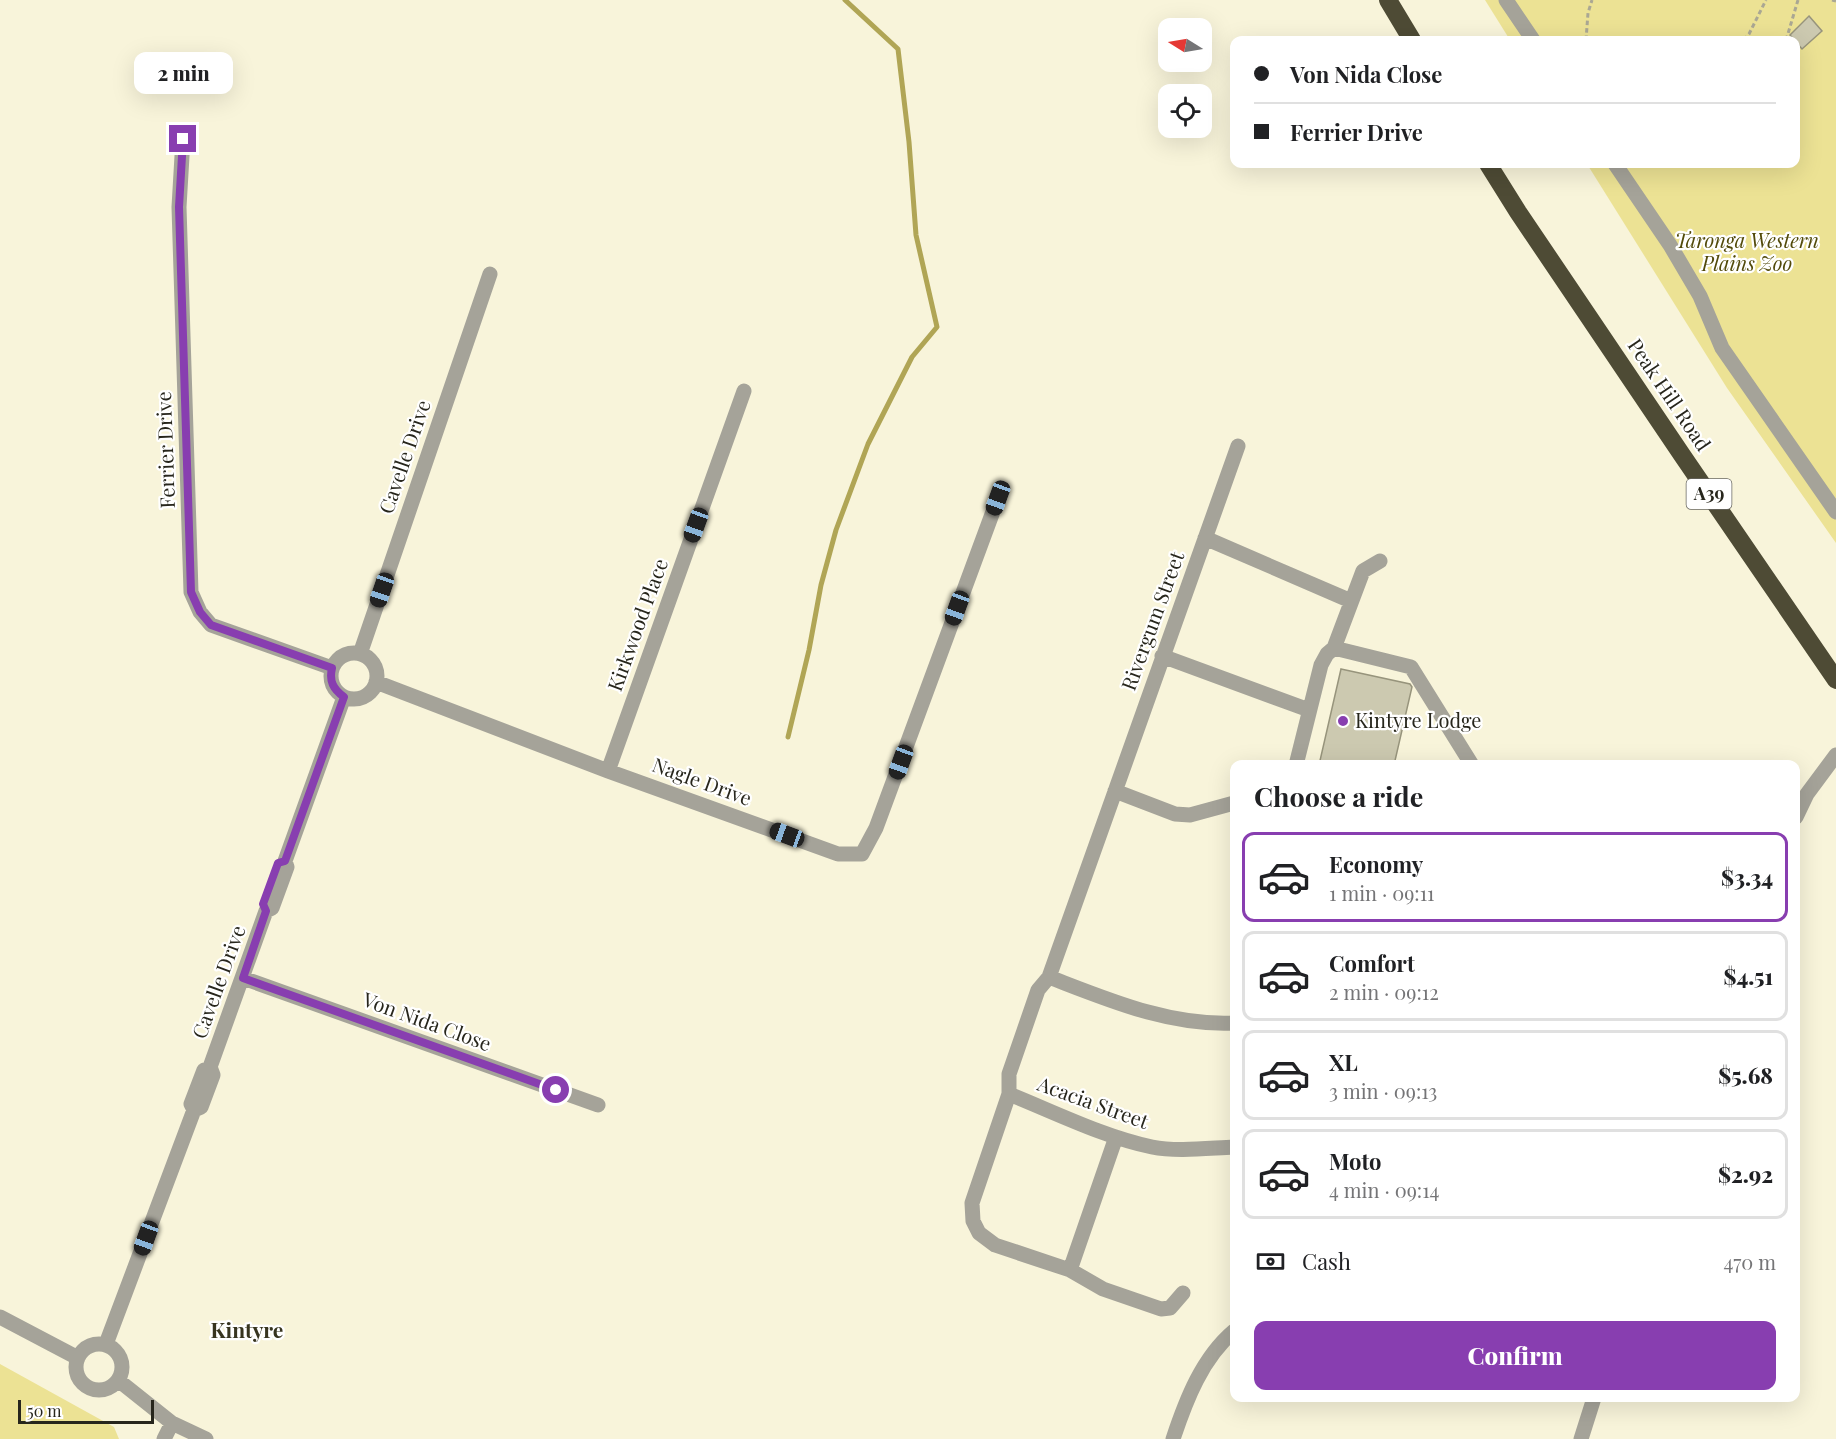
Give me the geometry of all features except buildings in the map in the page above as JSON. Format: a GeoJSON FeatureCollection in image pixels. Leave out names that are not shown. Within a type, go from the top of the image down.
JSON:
{"type":"FeatureCollection","features":[{"type":"Feature","properties":{"kind":"highway"},"geometry":{"type":"LineString","coordinates":[[1388,0],[1410,36]]}},
{"type":"Feature","properties":{"kind":"highway","name":"Peak Hill Road"},"geometry":{"type":"LineString","coordinates":[[1490,168],[1518,212],[1836,680]]}},
{"type":"Feature","properties":{"kind":"street"},"geometry":{"type":"LineString","coordinates":[[1506,0],[1530,36]]}},
{"type":"Feature","properties":{"kind":"street","name":"Ferrier Drive"},"geometry":{"type":"LineString","coordinates":[[183,139],[179,207],[191,592],[200,612],[211,625],[332,668]]}},
{"type":"Feature","properties":{"kind":"street"},"geometry":{"type":"LineString","coordinates":[[1619,168],[1670,245],[1700,296],[1722,348],[1836,512]]}},
{"type":"Feature","properties":{"kind":"street","name":"Cavelle Drive"},"geometry":{"type":"LineString","coordinates":[[360,654],[490,274]]}},
{"type":"Feature","properties":{"kind":"street","name":"Kirkwood Place"},"geometry":{"type":"LineString","coordinates":[[609,771],[744,391]]}},
{"type":"Feature","properties":{"kind":"street","name":"Rivergum Street"},"geometry":{"type":"LineString","coordinates":[[1183,1293],[1170,1308],[1161,1310],[1103,1289],[1070,1270],[995,1245],[979,1233],[973,1221],[972,1203],[1009,1094],[1009,1074],[1038,990],[1049,977],[1238,446]]}},
{"type":"Feature","properties":{"kind":"street","name":"Nagle Drive"},"geometry":{"type":"LineString","coordinates":[[376,682],[609,771],[838,854],[862,854],[876,828],[998,498]]}},
{"type":"Feature","properties":{"kind":"street"},"geometry":{"type":"LineString","coordinates":[[1205,538],[1351,601]]}},
{"type":"Feature","properties":{"kind":"street"},"geometry":{"type":"LineString","coordinates":[[1297,760],[1321,665],[1327,654],[1334,648],[1363,571],[1380,561]]}},
{"type":"Feature","properties":{"kind":"street"},"geometry":{"type":"LineString","coordinates":[[1334,648],[1411,667],[1469,760]]}},
{"type":"Feature","properties":{"kind":"street"},"geometry":{"type":"LineString","coordinates":[[346,654],[360,654],[372,662],[376,682],[363,697],[350,699],[334,688],[331,682],[332,668],[335,662],[346,654]]}},
{"type":"Feature","properties":{"kind":"street"},"geometry":{"type":"LineString","coordinates":[[1162,656],[1309,710]]}},
{"type":"Feature","properties":{"kind":"street","name":"Cavelle Drive"},"geometry":{"type":"LineString","coordinates":[[106,1344],[194,1110],[191,1104],[204,1069],[210,1067],[266,911],[272,908],[287,867],[285,861],[344,697]]}},
{"type":"Feature","properties":{"kind":"street"},"geometry":{"type":"LineString","coordinates":[[1800,809],[1807,794],[1836,755]]}},
{"type":"Feature","properties":{"kind":"street"},"geometry":{"type":"LineString","coordinates":[[1115,791],[1174,814],[1190,815],[1230,804]]}},
{"type":"Feature","properties":{"kind":"street"},"geometry":{"type":"LineString","coordinates":[[1049,977],[1133,1009],[1169,1018],[1230,1023]]}},
{"type":"Feature","properties":{"kind":"street","name":"Von Nida Close"},"geometry":{"type":"LineString","coordinates":[[243,978],[598,1105]]}},
{"type":"Feature","properties":{"kind":"street","name":"Acacia Street"},"geometry":{"type":"LineString","coordinates":[[1009,1094],[1116,1137],[1153,1147],[1230,1148]]}},
{"type":"Feature","properties":{"kind":"street"},"geometry":{"type":"LineString","coordinates":[[1070,1270],[1116,1137]]}},
{"type":"Feature","properties":{"kind":"street"},"geometry":{"type":"LineString","coordinates":[[0,1317],[78,1358]]}},
{"type":"Feature","properties":{"kind":"street"},"geometry":{"type":"LineString","coordinates":[[1173,1439],[1182,1412],[1200,1374],[1230,1335]]}},
{"type":"Feature","properties":{"kind":"street"},"geometry":{"type":"LineString","coordinates":[[92,1344],[106,1344],[121,1359],[121,1374],[118,1380],[106,1389],[91,1389],[84,1385],[76,1372],[78,1358],[81,1352],[92,1344]]}},
{"type":"Feature","properties":{"kind":"street"},"geometry":{"type":"LineString","coordinates":[[118,1380],[172,1423],[206,1439]]}},
{"type":"Feature","properties":{"kind":"street"},"geometry":{"type":"LineString","coordinates":[[1581,1439],[1593,1402]]}},
{"type":"Feature","properties":{"kind":"street"},"geometry":{"type":"LineString","coordinates":[[164,1439],[172,1423]]}},
{"type":"Feature","properties":{"kind":"path"},"geometry":{"type":"LineString","coordinates":[[1586,36],[1588,13],[1592,0]]}},
{"type":"Feature","properties":{"kind":"path"},"geometry":{"type":"LineString","coordinates":[[1747,36],[1766,0]]}},
{"type":"Feature","properties":{"kind":"path"},"geometry":{"type":"LineString","coordinates":[[1787,36],[1798,0]]}},
{"type":"Feature","properties":{"kind":"green space","name":"Taronga Western Plains Zoo"},"geometry":{"type":"Polygon","coordinates":[[[1485,0],[1836,0],[1836,543],[1727,388],[1590,168],[1800,168],[1800,36],[1508,36],[1485,0]]]}},
{"type":"Feature","properties":{"kind":"green space"},"geometry":{"type":"Polygon","coordinates":[[[0,1364],[114,1427],[119,1439],[0,1439],[0,1364]]]}},
{"type":"Feature","properties":{"kind":"waterway"},"geometry":{"type":"LineString","coordinates":[[788,737],[809,650],[821,585],[836,530],[868,444],[912,357],[937,327],[916,235],[909,142],[898,49],[845,0]]}},
{"type":"Feature","properties":{"kind":"place","name":"Kintyre Lodge"},"geometry":{"type":"Point","coordinates":[1343,721]}},
{"type":"Feature","properties":{"kind":"district","name":"Kintyre"},"geometry":{"type":"Point","coordinates":[247,1331]}},
{"type":"Feature","properties":{"kind":"route"},"geometry":{"type":"LineString","coordinates":[[183,139],[179,207],[191,592],[200,612],[211,625],[332,668],[331,682],[338,693],[344,697],[285,861],[278,863],[263,904],[266,911],[243,978],[556,1090]]}}]}
